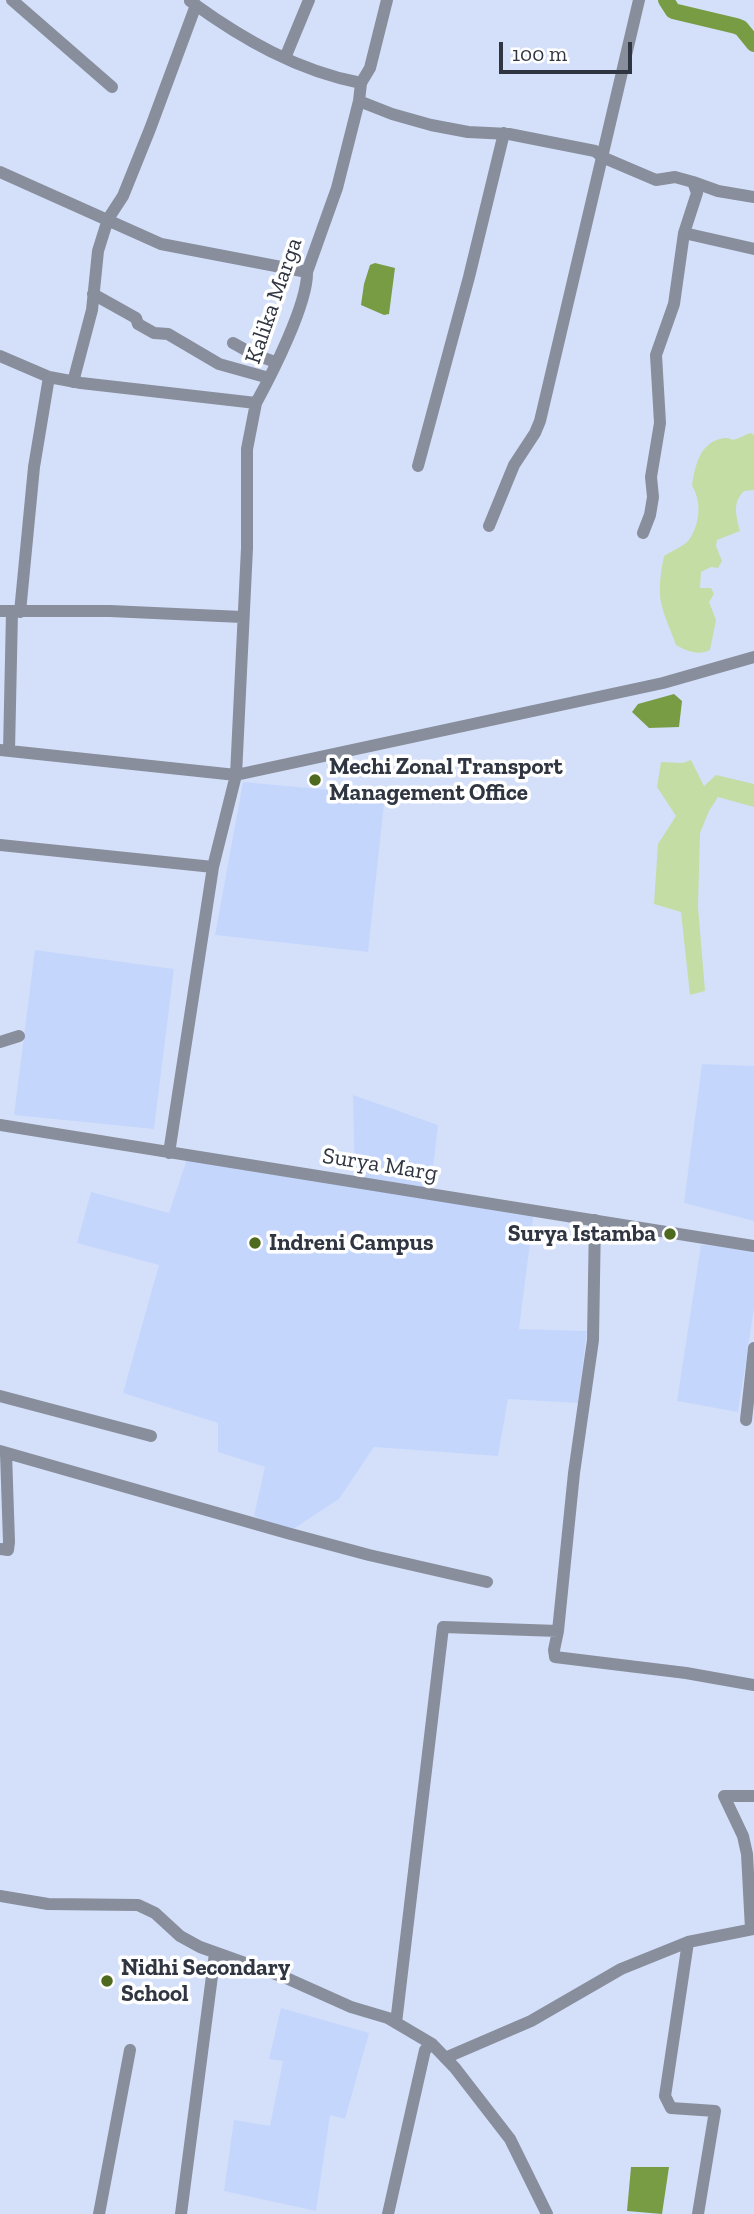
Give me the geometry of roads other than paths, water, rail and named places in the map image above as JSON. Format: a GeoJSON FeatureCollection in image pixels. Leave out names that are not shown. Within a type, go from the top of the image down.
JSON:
{"type":"FeatureCollection","features":[{"type":"Feature","properties":{"kind":"street"},"geometry":{"type":"LineString","coordinates":[[12,0],[112,87]]}},
{"type":"Feature","properties":{"kind":"street"},"geometry":{"type":"LineString","coordinates":[[285,58],[309,0]]}},
{"type":"Feature","properties":{"kind":"street","name":"Kalika Marga"},"geometry":{"type":"LineString","coordinates":[[169,1153],[213,867],[236,775],[247,548],[247,449],[256,403],[288,338],[307,284],[307,272],[337,188],[361,83],[370,68],[387,0]]}},
{"type":"Feature","properties":{"kind":"street"},"geometry":{"type":"LineString","coordinates":[[489,526],[514,466],[540,421],[639,0]]}},
{"type":"Feature","properties":{"kind":"street"},"geometry":{"type":"LineString","coordinates":[[73,382],[92,310],[98,251],[108,219],[123,195],[142,149],[193,2],[247,39],[285,58],[333,78],[361,83]]}},
{"type":"Feature","properties":{"kind":"street"},"geometry":{"type":"LineString","coordinates":[[359,101],[431,125],[468,132],[504,133],[595,151],[602,157],[656,180],[675,177],[718,191],[754,197]]}},
{"type":"Feature","properties":{"kind":"street"},"geometry":{"type":"LineString","coordinates":[[418,466],[469,277],[504,133]]}},
{"type":"Feature","properties":{"kind":"street"},"geometry":{"type":"LineString","coordinates":[[0,172],[161,244],[307,272]]}},
{"type":"Feature","properties":{"kind":"street"},"geometry":{"type":"LineString","coordinates":[[643,533],[653,497],[651,477],[660,423],[656,355],[665,323],[674,304],[684,233],[697,193],[693,182]]}},
{"type":"Feature","properties":{"kind":"street"},"geometry":{"type":"LineString","coordinates":[[684,233],[754,249]]}},
{"type":"Feature","properties":{"kind":"street"},"geometry":{"type":"LineString","coordinates":[[93,294],[136,318],[138,324],[154,333],[168,334],[219,364],[270,379]]}},
{"type":"Feature","properties":{"kind":"street"},"geometry":{"type":"LineString","coordinates":[[233,343],[275,362]]}},
{"type":"Feature","properties":{"kind":"street"},"geometry":{"type":"LineString","coordinates":[[0,356],[49,377],[73,382],[256,403]]}},
{"type":"Feature","properties":{"kind":"street"},"geometry":{"type":"LineString","coordinates":[[49,377],[11,612],[4,750],[236,775],[663,683],[754,657]]}},
{"type":"Feature","properties":{"kind":"street"},"geometry":{"type":"LineString","coordinates":[[11,612],[110,611],[242,617]]}},
{"type":"Feature","properties":{"kind":"street"},"geometry":{"type":"LineString","coordinates":[[0,845],[213,867]]}},
{"type":"Feature","properties":{"kind":"street"},"geometry":{"type":"LineString","coordinates":[[0,1042],[19,1036]]}},
{"type":"Feature","properties":{"kind":"street","name":"Surya Marg"},"geometry":{"type":"LineString","coordinates":[[0,1125],[754,1246]]}},
{"type":"Feature","properties":{"kind":"street"},"geometry":{"type":"LineString","coordinates":[[595,1220],[593,1340],[555,1657],[686,1673],[754,1685]]}},
{"type":"Feature","properties":{"kind":"street"},"geometry":{"type":"LineString","coordinates":[[746,1420],[754,1348]]}},
{"type":"Feature","properties":{"kind":"street"},"geometry":{"type":"LineString","coordinates":[[0,1396],[151,1436]]}},
{"type":"Feature","properties":{"kind":"street"},"geometry":{"type":"LineString","coordinates":[[0,1549],[8,1550],[9,1542],[3,1452],[252,1524],[487,1582]]}},
{"type":"Feature","properties":{"kind":"street"},"geometry":{"type":"LineString","coordinates":[[396,2023],[443,1627],[558,1631]]}},
{"type":"Feature","properties":{"kind":"street"},"geometry":{"type":"LineString","coordinates":[[446,2058],[531,2021],[621,1969],[688,1942],[752,1929],[747,1854],[743,1836],[724,1796],[754,1796]]}},
{"type":"Feature","properties":{"kind":"street"},"geometry":{"type":"LineString","coordinates":[[0,1896],[48,1904],[138,1905],[155,1913],[180,1936],[200,1947],[284,1977],[351,2007],[388,2018],[432,2045],[446,2058],[510,2139],[547,2214]]}},
{"type":"Feature","properties":{"kind":"street"},"geometry":{"type":"LineString","coordinates":[[688,1942],[665,2096],[671,2108],[715,2111],[698,2214]]}},
{"type":"Feature","properties":{"kind":"street"},"geometry":{"type":"LineString","coordinates":[[181,2214],[215,1953]]}},
{"type":"Feature","properties":{"kind":"street"},"geometry":{"type":"LineString","coordinates":[[388,2214],[425,2050],[432,2045]]}},
{"type":"Feature","properties":{"kind":"street"},"geometry":{"type":"LineString","coordinates":[[99,2214],[130,2050]]}},
{"type":"Feature","properties":{"kind":"waterway"},"geometry":{"type":"LineString","coordinates":[[666,0],[673,11],[741,28],[754,44]]}},
{"type":"Feature","properties":{"kind":"place","name":"Mechi Zonal Transport Management Office"},"geometry":{"type":"Point","coordinates":[315,780]}},
{"type":"Feature","properties":{"kind":"place","name":"Surya Istamba"},"geometry":{"type":"Point","coordinates":[670,1234]}},
{"type":"Feature","properties":{"kind":"place","name":"Indreni Campus"},"geometry":{"type":"Point","coordinates":[255,1243]}},
{"type":"Feature","properties":{"kind":"place","name":"Nidhi Secondary School"},"geometry":{"type":"Point","coordinates":[107,1981]}}]}
